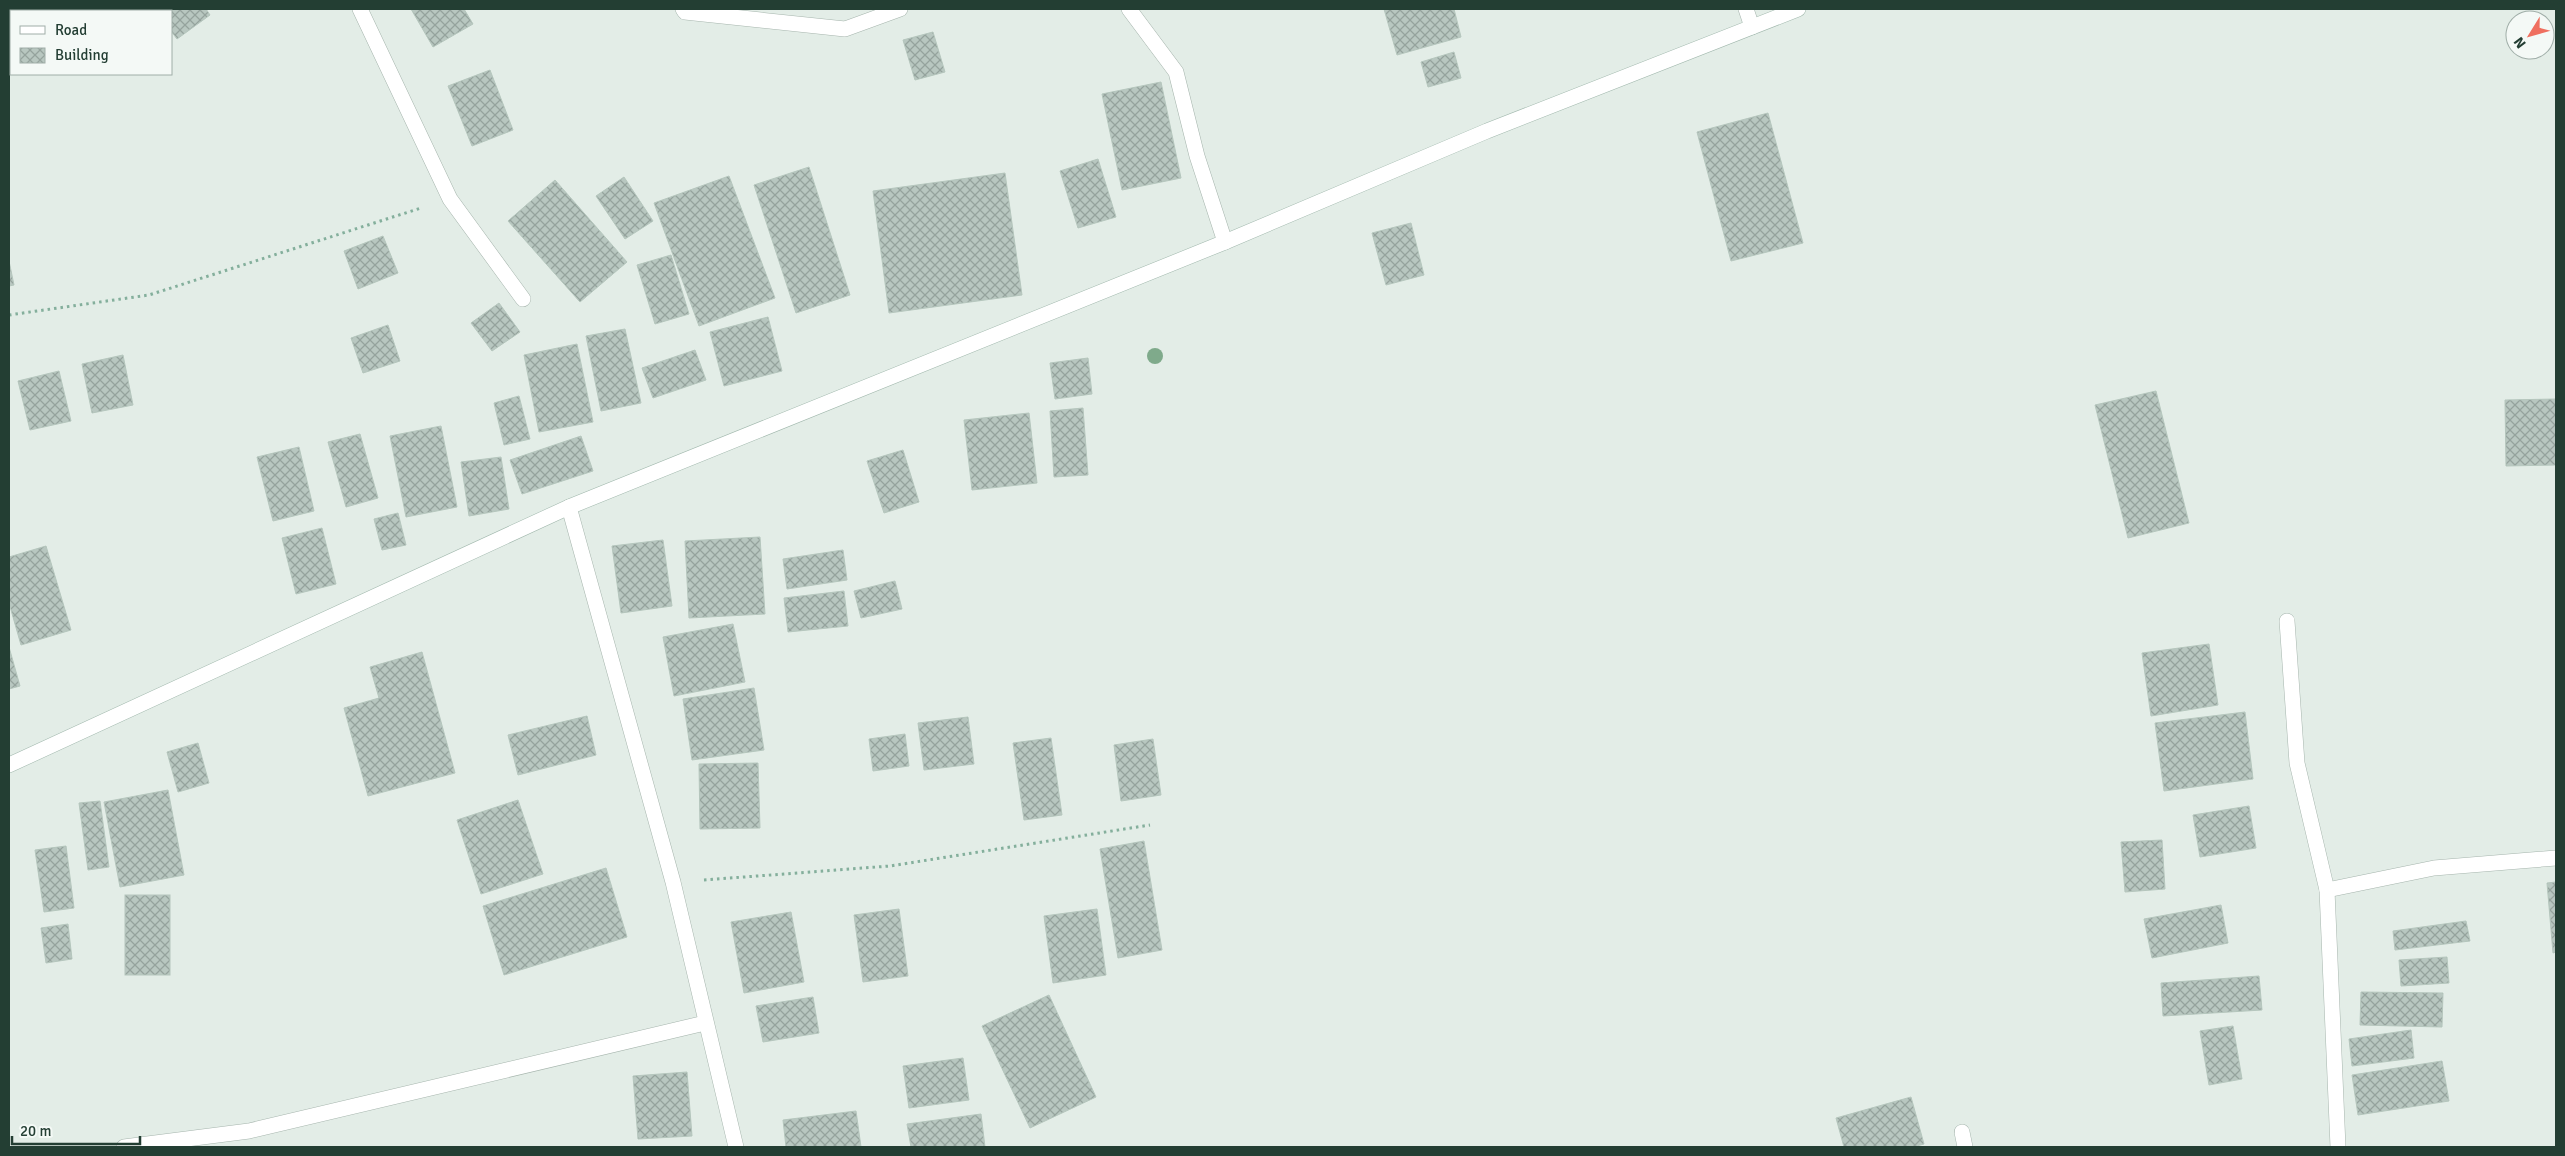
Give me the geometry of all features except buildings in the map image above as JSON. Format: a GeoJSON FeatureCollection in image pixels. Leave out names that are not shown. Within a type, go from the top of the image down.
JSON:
{"type":"FeatureCollection","features":[{"type":"Feature","properties":{"kind":"street"},"geometry":{"type":"LineString","coordinates":[[360,9],[450,199],[523,299]]}},
{"type":"Feature","properties":{"kind":"street"},"geometry":{"type":"LineString","coordinates":[[683,9],[685,12],[845,29],[900,9]]}},
{"type":"Feature","properties":{"kind":"street"},"geometry":{"type":"LineString","coordinates":[[1129,9],[1176,72],[1197,156],[1225,242]]}},
{"type":"Feature","properties":{"kind":"street"},"geometry":{"type":"LineString","coordinates":[[1746,9],[1752,27]]}},
{"type":"Feature","properties":{"kind":"street"},"geometry":{"type":"LineString","coordinates":[[9,765],[569,507],[1225,242],[1486,131],[1798,9]]}},
{"type":"Feature","properties":{"kind":"street"},"geometry":{"type":"LineString","coordinates":[[569,507],[673,882],[736,1147]]}},
{"type":"Feature","properties":{"kind":"street"},"geometry":{"type":"LineString","coordinates":[[2287,621],[2297,764],[2327,890],[2338,1147]]}},
{"type":"Feature","properties":{"kind":"street"},"geometry":{"type":"LineString","coordinates":[[2327,890],[2434,868],[2556,858]]}},
{"type":"Feature","properties":{"kind":"street"},"geometry":{"type":"LineString","coordinates":[[124,1147],[249,1131],[705,1023]]}},
{"type":"Feature","properties":{"kind":"street"},"geometry":{"type":"LineString","coordinates":[[1962,1132],[1965,1147]]}},
{"type":"Feature","properties":{"kind":"path"},"geometry":{"type":"LineString","coordinates":[[9,314],[149,295],[450,199]]}},
{"type":"Feature","properties":{"kind":"path"},"geometry":{"type":"LineString","coordinates":[[673,882],[890,866],[1150,826]]}}]}
